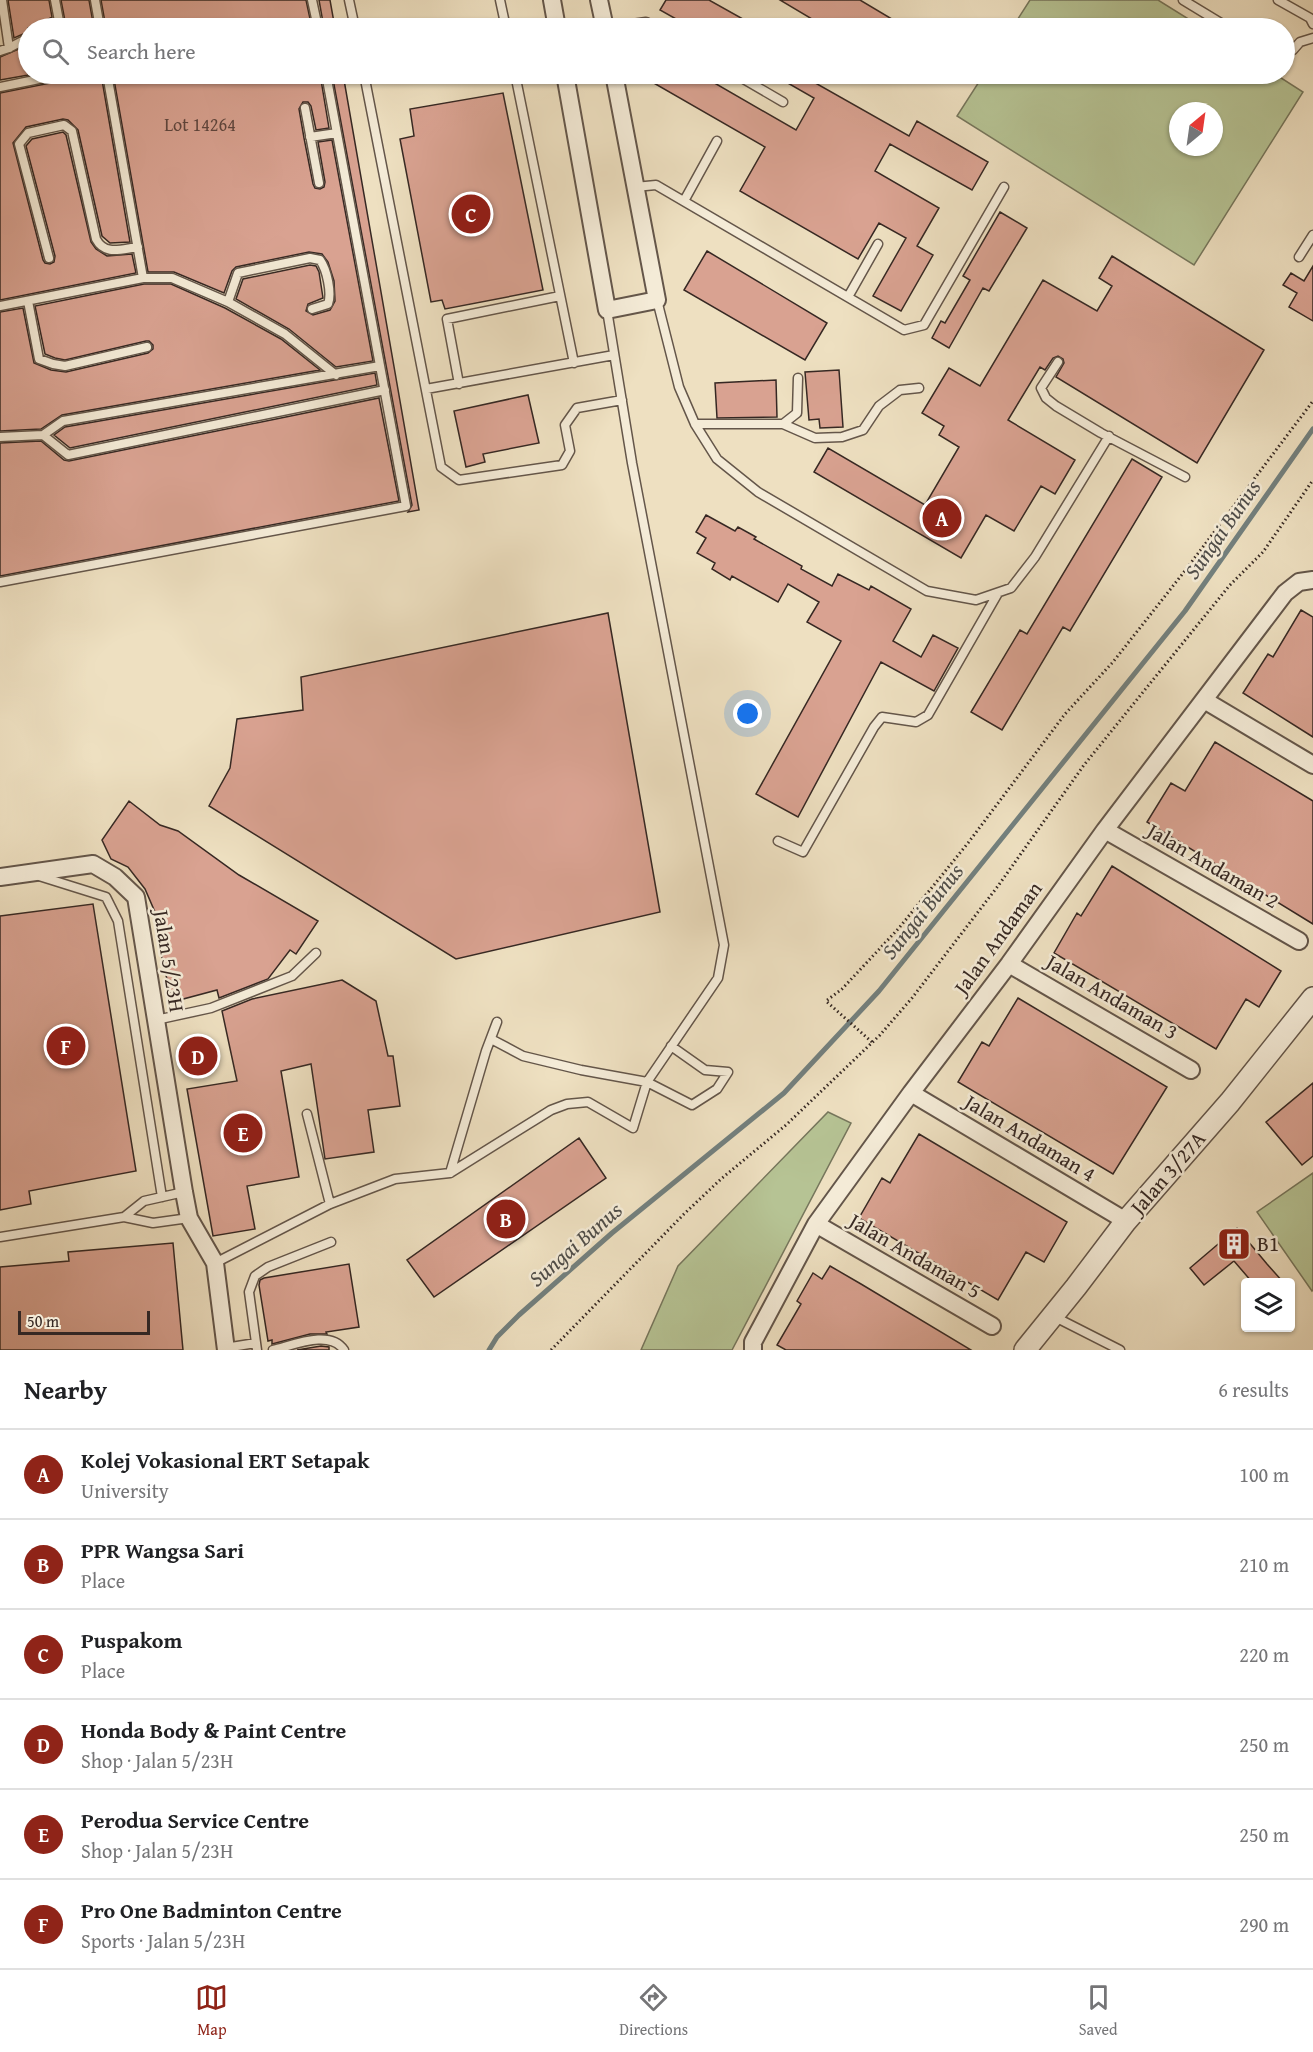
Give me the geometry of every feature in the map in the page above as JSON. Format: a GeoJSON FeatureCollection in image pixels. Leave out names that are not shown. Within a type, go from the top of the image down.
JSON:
{"type":"FeatureCollection","features":[{"type":"Feature","properties":{"kind":"street"},"geometry":{"type":"LineString","coordinates":[[552,0],[555,18]]}},
{"type":"Feature","properties":{"kind":"street"},"geometry":{"type":"LineString","coordinates":[[599,0],[603,18]]}},
{"type":"Feature","properties":{"kind":"street"},"geometry":{"type":"LineString","coordinates":[[567,84],[607,310],[657,300],[616,84]]}},
{"type":"Feature","properties":{"kind":"street","name":"Jalan Andaman"},"geometry":{"type":"LineString","coordinates":[[753,1350],[753,1342],[816,1224],[911,1093],[1009,964],[1105,830],[1285,593],[1299,582],[1313,580]]}},
{"type":"Feature","properties":{"kind":"street"},"geometry":{"type":"LineString","coordinates":[[1204,700],[1313,765]]}},
{"type":"Feature","properties":{"kind":"street","name":"Jalan Andaman 2"},"geometry":{"type":"LineString","coordinates":[[1105,830],[1299,941]]}},
{"type":"Feature","properties":{"kind":"street","name":"Jalan 5/23H"},"geometry":{"type":"LineString","coordinates":[[0,877],[93,864],[115,877],[136,897],[189,1218],[215,1263],[225,1349]]}},
{"type":"Feature","properties":{"kind":"street","name":"Jalan Andaman 3"},"geometry":{"type":"LineString","coordinates":[[1009,964],[1191,1070]]}},
{"type":"Feature","properties":{"kind":"street","name":"Jalan 3/27A"},"geometry":{"type":"LineString","coordinates":[[1025,1350],[1126,1221],[1230,1102],[1313,998]]}},
{"type":"Feature","properties":{"kind":"street","name":"Jalan Andaman 4"},"geometry":{"type":"LineString","coordinates":[[911,1093],[1126,1221]]}},
{"type":"Feature","properties":{"kind":"street","name":"Jalan Andaman 5"},"geometry":{"type":"LineString","coordinates":[[816,1224],[992,1326]]}},
{"type":"Feature","properties":{"kind":"lane"},"geometry":{"type":"LineString","coordinates":[[2,0],[9,48]]}},
{"type":"Feature","properties":{"kind":"lane"},"geometry":{"type":"LineString","coordinates":[[55,0],[58,18]]}},
{"type":"Feature","properties":{"kind":"lane"},"geometry":{"type":"LineString","coordinates":[[94,0],[97,18]]}},
{"type":"Feature","properties":{"kind":"lane"},"geometry":{"type":"LineString","coordinates":[[312,0],[316,18]]}},
{"type":"Feature","properties":{"kind":"lane"},"geometry":{"type":"LineString","coordinates":[[349,0],[353,18]]}},
{"type":"Feature","properties":{"kind":"lane"},"geometry":{"type":"LineString","coordinates":[[500,0],[504,18]]}},
{"type":"Feature","properties":{"kind":"lane"},"geometry":{"type":"LineString","coordinates":[[1183,0],[1213,18]]}},
{"type":"Feature","properties":{"kind":"lane"},"geometry":{"type":"LineString","coordinates":[[1278,0],[1310,18],[1313,24]]}},
{"type":"Feature","properties":{"kind":"lane"},"geometry":{"type":"LineString","coordinates":[[1295,48],[1300,42],[1313,38]]}},
{"type":"Feature","properties":{"kind":"lane"},"geometry":{"type":"LineString","coordinates":[[0,51],[18,43]]}},
{"type":"Feature","properties":{"kind":"lane"},"geometry":{"type":"LineString","coordinates":[[0,87],[18,83]]}},
{"type":"Feature","properties":{"kind":"lane"},"geometry":{"type":"LineString","coordinates":[[109,84],[143,278]]}},
{"type":"Feature","properties":{"kind":"lane"},"geometry":{"type":"LineString","coordinates":[[0,582],[406,506],[328,84]]}},
{"type":"Feature","properties":{"kind":"lane"},"geometry":{"type":"LineString","coordinates":[[366,84],[441,467],[459,480],[562,465],[570,451],[566,425],[577,408],[622,400]]}},
{"type":"Feature","properties":{"kind":"lane"},"geometry":{"type":"LineString","coordinates":[[517,84],[574,363]]}},
{"type":"Feature","properties":{"kind":"lane"},"geometry":{"type":"LineString","coordinates":[[752,84],[783,102]]}},
{"type":"Feature","properties":{"kind":"lane"},"geometry":{"type":"LineString","coordinates":[[305,108],[319,183]]}},
{"type":"Feature","properties":{"kind":"lane"},"geometry":{"type":"LineString","coordinates":[[49,258],[19,144],[28,133],[64,125],[72,131],[96,239],[100,247],[108,251],[138,247]]}},
{"type":"Feature","properties":{"kind":"lane"},"geometry":{"type":"LineString","coordinates":[[310,137],[337,134]]}},
{"type":"Feature","properties":{"kind":"lane"},"geometry":{"type":"LineString","coordinates":[[684,201],[717,141]]}},
{"type":"Feature","properties":{"kind":"lane"},"geometry":{"type":"LineString","coordinates":[[635,187],[656,185],[904,330],[924,325],[1004,187]]}},
{"type":"Feature","properties":{"kind":"lane"},"geometry":{"type":"LineString","coordinates":[[1299,257],[1313,235]]}},
{"type":"Feature","properties":{"kind":"lane"},"geometry":{"type":"LineString","coordinates":[[848,297],[878,244]]}},
{"type":"Feature","properties":{"kind":"lane"},"geometry":{"type":"LineString","coordinates":[[228,302],[238,273],[310,258],[320,260],[324,265],[330,298],[328,304],[312,309]]}},
{"type":"Feature","properties":{"kind":"lane"},"geometry":{"type":"LineString","coordinates":[[0,306],[143,278],[172,278],[228,302],[285,334],[336,375]]}},
{"type":"Feature","properties":{"kind":"lane"},"geometry":{"type":"LineString","coordinates":[[459,384],[447,320],[560,296]]}},
{"type":"Feature","properties":{"kind":"lane"},"geometry":{"type":"LineString","coordinates":[[657,300],[679,387],[695,424],[717,459],[758,492],[927,591],[976,600],[1011,588],[1035,557],[1108,436]]}},
{"type":"Feature","properties":{"kind":"lane"},"geometry":{"type":"LineString","coordinates":[[28,301],[39,359],[65,366],[147,347]]}},
{"type":"Feature","properties":{"kind":"lane"},"geometry":{"type":"LineString","coordinates":[[215,1263],[330,1204],[395,1179],[450,1173],[551,1110],[567,1104],[588,1102],[633,1128],[647,1082],[718,978],[724,945],[607,310]]}},
{"type":"Feature","properties":{"kind":"lane"},"geometry":{"type":"LineString","coordinates":[[426,389],[614,356]]}},
{"type":"Feature","properties":{"kind":"lane"},"geometry":{"type":"LineString","coordinates":[[1058,362],[1041,388],[1046,399],[1108,436],[1185,477]]}},
{"type":"Feature","properties":{"kind":"lane"},"geometry":{"type":"LineString","coordinates":[[0,437],[42,435],[63,421],[380,366]]}},
{"type":"Feature","properties":{"kind":"lane"},"geometry":{"type":"LineString","coordinates":[[783,424],[797,413],[798,378]]}},
{"type":"Feature","properties":{"kind":"lane"},"geometry":{"type":"LineString","coordinates":[[695,424],[783,424],[815,438],[842,437],[863,430],[879,406],[900,390],[919,388]]}},
{"type":"Feature","properties":{"kind":"lane"},"geometry":{"type":"LineString","coordinates":[[42,435],[68,455],[385,390]]}},
{"type":"Feature","properties":{"kind":"lane"},"geometry":{"type":"LineString","coordinates":[[778,841],[803,852],[882,717],[916,722],[928,715],[998,593]]}},
{"type":"Feature","properties":{"kind":"lane"},"geometry":{"type":"LineString","coordinates":[[28,873],[106,897],[118,921],[162,1197]]}},
{"type":"Feature","properties":{"kind":"lane"},"geometry":{"type":"LineString","coordinates":[[156,1020],[211,1008],[292,976],[316,953]]}},
{"type":"Feature","properties":{"kind":"lane"},"geometry":{"type":"LineString","coordinates":[[450,1173],[497,1022]]}},
{"type":"Feature","properties":{"kind":"lane"},"geometry":{"type":"LineString","coordinates":[[491,1039],[523,1056],[647,1082],[692,1105],[717,1089],[728,1072],[705,1070],[671,1046]]}},
{"type":"Feature","properties":{"kind":"lane"},"geometry":{"type":"LineString","coordinates":[[307,1114],[330,1204]]}},
{"type":"Feature","properties":{"kind":"lane"},"geometry":{"type":"LineString","coordinates":[[124,1217],[144,1202],[184,1192]]}},
{"type":"Feature","properties":{"kind":"lane"},"geometry":{"type":"LineString","coordinates":[[0,1237],[124,1217],[153,1223],[189,1218]]}},
{"type":"Feature","properties":{"kind":"lane"},"geometry":{"type":"LineString","coordinates":[[225,1349],[257,1346],[249,1292],[255,1276],[268,1267],[331,1242]]}},
{"type":"Feature","properties":{"kind":"lane"},"geometry":{"type":"LineString","coordinates":[[1053,1316],[1120,1350]]}},
{"type":"Feature","properties":{"kind":"lane"},"geometry":{"type":"LineString","coordinates":[[273,1350],[323,1339],[336,1342],[344,1350]]}},
{"type":"Feature","properties":{"kind":"path"},"geometry":{"type":"LineString","coordinates":[[872,1042],[826,1001],[842,989],[899,928],[968,843],[1065,714],[1113,662],[1184,572],[1313,401]]}},
{"type":"Feature","properties":{"kind":"path"},"geometry":{"type":"LineString","coordinates":[[551,1350],[684,1214],[721,1179],[786,1125],[872,1042],[912,998],[998,886],[1084,765],[1229,586],[1263,552],[1313,480]]}},
{"type":"Feature","properties":{"kind":"green space"},"geometry":{"type":"Polygon","coordinates":[[[1030,0],[1158,0],[1187,18],[1018,18],[1030,0]]]}},
{"type":"Feature","properties":{"kind":"green space"},"geometry":{"type":"Polygon","coordinates":[[[978,84],[1291,84],[1303,92],[1194,265],[957,116],[978,84]]]}},
{"type":"Feature","properties":{"kind":"green space"},"geometry":{"type":"Polygon","coordinates":[[[828,1112],[851,1123],[732,1350],[641,1350],[678,1266],[828,1112]]]}},
{"type":"Feature","properties":{"kind":"green space"},"geometry":{"type":"Polygon","coordinates":[[[1313,1173],[1313,1290],[1312,1291],[1257,1212],[1313,1173]]]}},
{"type":"Feature","properties":{"kind":"building"},"geometry":{"type":"Polygon","coordinates":[[[8,0],[49,0],[52,17],[18,18],[18,36],[14,38],[8,0]]]}},
{"type":"Feature","properties":{"kind":"building"},"geometry":{"type":"Polygon","coordinates":[[[61,0],[89,0],[92,18],[64,18],[61,0]]]}},
{"type":"Feature","properties":{"kind":"building"},"geometry":{"type":"Polygon","coordinates":[[[101,0],[306,0],[310,18],[104,18],[101,0]]]}},
{"type":"Feature","properties":{"kind":"building"},"geometry":{"type":"Polygon","coordinates":[[[319,0],[330,0],[333,18],[322,18],[319,0]]]}},
{"type":"Feature","properties":{"kind":"building"},"geometry":{"type":"Polygon","coordinates":[[[666,0],[709,0],[741,18],[674,18],[660,10],[666,0]]]}},
{"type":"Feature","properties":{"kind":"building"},"geometry":{"type":"Polygon","coordinates":[[[780,0],[860,0],[890,18],[810,18],[780,0]]]}},
{"type":"Feature","properties":{"kind":"building"},"geometry":{"type":"Polygon","coordinates":[[[18,49],[18,77],[0,80],[0,57],[18,49]]]}},
{"type":"Feature","properties":{"kind":"building"},"geometry":{"type":"Polygon","coordinates":[[[45,84],[103,84],[130,242],[110,243],[102,236],[78,130],[68,120],[63,119],[26,127],[13,143],[45,263],[54,262],[55,256],[26,146],[32,139],[63,132],[66,135],[91,242],[96,249],[107,256],[132,254],[136,273],[0,300],[0,93],[45,84]]]}},
{"type":"Feature","properties":{"kind":"building"},"geometry":{"type":"Polygon","coordinates":[[[115,84],[322,84],[329,128],[316,130],[311,106],[308,102],[303,102],[299,109],[304,138],[313,184],[315,188],[320,189],[324,187],[325,182],[318,142],[332,140],[373,361],[336,367],[289,329],[236,299],[243,279],[310,265],[316,266],[319,272],[323,298],[308,304],[306,311],[313,315],[330,310],[335,301],[334,281],[328,262],[322,254],[309,252],[236,267],[232,271],[224,293],[174,272],[148,272],[115,84]]]}},
{"type":"Feature","properties":{"kind":"building"},"geometry":{"type":"Polygon","coordinates":[[[334,84],[345,84],[419,510],[408,512],[412,505],[334,84]]]}},
{"type":"Feature","properties":{"kind":"building"},"geometry":{"type":"Polygon","coordinates":[[[655,84],[716,84],[796,130],[814,98],[790,84],[817,84],[909,136],[917,121],[988,162],[972,190],[890,144],[875,171],[939,208],[917,246],[933,255],[901,311],[873,296],[906,238],[879,223],[858,259],[740,191],[765,147],[655,84]]]}},
{"type":"Feature","properties":{"kind":"building"},"geometry":{"type":"Polygon","coordinates":[[[503,93],[543,290],[445,309],[442,300],[431,302],[400,139],[414,136],[410,109],[503,93]]]}},
{"type":"Feature","properties":{"kind":"building"},"geometry":{"type":"Polygon","coordinates":[[[1000,212],[1027,228],[989,291],[983,288],[949,348],[932,338],[941,321],[945,323],[970,280],[963,276],[1000,212]]]}},
{"type":"Feature","properties":{"kind":"building"},"geometry":{"type":"Polygon","coordinates":[[[707,251],[827,323],[805,360],[684,290],[707,251]]]}},
{"type":"Feature","properties":{"kind":"building"},"geometry":{"type":"Polygon","coordinates":[[[1112,256],[1264,350],[1197,463],[1056,377],[1064,363],[1063,359],[1058,356],[1053,358],[1045,370],[1040,367],[1008,420],[1075,460],[1055,494],[1041,486],[1014,531],[986,515],[961,558],[814,472],[828,448],[925,505],[959,447],[939,435],[944,426],[922,413],[949,368],[980,386],[1043,280],[1097,311],[1112,286],[1099,278],[1112,256]]]}},
{"type":"Feature","properties":{"kind":"building"},"geometry":{"type":"Polygon","coordinates":[[[1313,266],[1313,321],[1289,307],[1297,293],[1283,285],[1291,273],[1304,281],[1313,266]]]}},
{"type":"Feature","properties":{"kind":"building"},"geometry":{"type":"Polygon","coordinates":[[[144,284],[171,284],[225,308],[281,339],[320,370],[62,415],[41,429],[0,431],[0,312],[23,308],[34,363],[51,370],[66,372],[148,353],[153,349],[153,345],[146,341],[65,360],[55,358],[45,354],[35,306],[144,284]]]}},
{"type":"Feature","properties":{"kind":"building"},"geometry":{"type":"Polygon","coordinates":[[[839,370],[843,427],[820,428],[819,419],[809,420],[805,372],[839,370]]]}},
{"type":"Feature","properties":{"kind":"building"},"geometry":{"type":"Polygon","coordinates":[[[375,373],[377,385],[70,448],[54,435],[65,427],[375,373]]]}},
{"type":"Feature","properties":{"kind":"building"},"geometry":{"type":"Polygon","coordinates":[[[776,380],[777,417],[717,418],[715,383],[776,380]]]}},
{"type":"Feature","properties":{"kind":"building"},"geometry":{"type":"Polygon","coordinates":[[[528,395],[539,443],[483,454],[485,462],[466,467],[454,411],[528,395]]]}},
{"type":"Feature","properties":{"kind":"building"},"geometry":{"type":"Polygon","coordinates":[[[379,398],[399,501],[0,576],[0,443],[41,441],[64,460],[69,461],[379,398]]]}},
{"type":"Feature","properties":{"kind":"building"},"geometry":{"type":"Polygon","coordinates":[[[1132,459],[1162,477],[1070,631],[1063,627],[1002,730],[971,712],[1020,630],[1027,634],[1132,459]]]}},
{"type":"Feature","properties":{"kind":"building"},"geometry":{"type":"Polygon","coordinates":[[[706,515],[735,531],[738,527],[756,537],[754,539],[832,586],[838,574],[869,590],[871,586],[911,609],[893,641],[921,657],[933,635],[958,648],[934,691],[881,662],[798,817],[756,794],[841,641],[807,622],[819,602],[788,584],[778,602],[732,576],[730,580],[712,569],[715,563],[697,553],[706,538],[696,532],[706,515]]]}},
{"type":"Feature","properties":{"kind":"building"},"geometry":{"type":"Polygon","coordinates":[[[1301,610],[1313,617],[1313,737],[1243,693],[1268,654],[1273,657],[1301,610]]]}},
{"type":"Feature","properties":{"kind":"building"},"geometry":{"type":"Polygon","coordinates":[[[608,613],[660,912],[456,959],[209,806],[230,768],[237,719],[303,710],[301,677],[608,613]]]}},
{"type":"Feature","properties":{"kind":"building"},"geometry":{"type":"Polygon","coordinates":[[[1215,742],[1313,801],[1313,924],[1147,822],[1171,783],[1185,791],[1215,742]]]}},
{"type":"Feature","properties":{"kind":"building"},"geometry":{"type":"Polygon","coordinates":[[[129,801],[160,825],[178,831],[239,875],[318,921],[296,954],[290,950],[268,979],[219,998],[217,990],[172,1002],[157,935],[164,933],[145,889],[128,867],[111,859],[102,840],[129,801]]]}},
{"type":"Feature","properties":{"kind":"building"},"geometry":{"type":"Polygon","coordinates":[[[1112,866],[1281,971],[1259,1007],[1246,999],[1216,1049],[1054,953],[1077,913],[1081,916],[1112,866]]]}},
{"type":"Feature","properties":{"kind":"building"},"geometry":{"type":"Polygon","coordinates":[[[93,904],[136,1171],[29,1191],[31,1204],[0,1210],[0,916],[93,904]]]}},
{"type":"Feature","properties":{"kind":"building"},"geometry":{"type":"Polygon","coordinates":[[[342,980],[376,1001],[388,1056],[393,1056],[400,1106],[368,1110],[374,1152],[325,1159],[311,1064],[281,1071],[299,1177],[247,1186],[255,1229],[213,1236],[187,1089],[237,1081],[222,1011],[252,999],[342,980]]]}},
{"type":"Feature","properties":{"kind":"building"},"geometry":{"type":"Polygon","coordinates":[[[1018,998],[1167,1087],[1113,1174],[958,1082],[982,1042],[989,1046],[1018,998]]]}},
{"type":"Feature","properties":{"kind":"building"},"geometry":{"type":"Polygon","coordinates":[[[1313,1083],[1313,1156],[1302,1165],[1266,1122],[1313,1083]]]}},
{"type":"Feature","properties":{"kind":"building"},"geometry":{"type":"Polygon","coordinates":[[[919,1134],[1067,1222],[1044,1262],[1026,1252],[998,1300],[859,1218],[882,1178],[890,1183],[919,1134]]]}},
{"type":"Feature","properties":{"kind":"building"},"geometry":{"type":"Polygon","coordinates":[[[579,1138],[606,1178],[434,1297],[407,1260],[579,1138]]]}},
{"type":"Feature","properties":{"kind":"building","name":"B1"},"geometry":{"type":"Polygon","coordinates":[[[1237,1228],[1279,1278],[1249,1278],[1234,1261],[1204,1285],[1190,1268],[1237,1228]]]}},
{"type":"Feature","properties":{"kind":"building"},"geometry":{"type":"Polygon","coordinates":[[[173,1243],[183,1350],[0,1350],[0,1267],[69,1261],[68,1252],[173,1243]]]}},
{"type":"Feature","properties":{"kind":"building"},"geometry":{"type":"Polygon","coordinates":[[[349,1264],[359,1327],[326,1332],[327,1334],[310,1334],[272,1344],[272,1340],[268,1341],[260,1280],[349,1264]]]}},
{"type":"Feature","properties":{"kind":"building"},"geometry":{"type":"Polygon","coordinates":[[[830,1266],[971,1350],[786,1350],[777,1345],[801,1304],[797,1301],[813,1273],[822,1279],[830,1266]]]}},
{"type":"Feature","properties":{"kind":"building"},"geometry":{"type":"Polygon","coordinates":[[[329,1347],[329,1350],[297,1350],[329,1347]]]}},
{"type":"Feature","properties":{"kind":"waterway","name":"Sungai Bunus"},"geometry":{"type":"LineString","coordinates":[[489,1350],[497,1337],[519,1315],[612,1233],[784,1093],[879,991],[1185,611],[1313,429]]}},
{"type":"Feature","properties":{"kind":"place","name":"Puspakom"},"geometry":{"type":"Point","coordinates":[471,214]}},
{"type":"Feature","properties":{"kind":"place","name":"Kolej Vokasional ERT Setapak"},"geometry":{"type":"Point","coordinates":[942,518]}},
{"type":"Feature","properties":{"kind":"place","name":"Pro One Badminton Centre"},"geometry":{"type":"Point","coordinates":[66,1046]}},
{"type":"Feature","properties":{"kind":"place","name":"Honda Body & Paint Centre"},"geometry":{"type":"Point","coordinates":[198,1056]}},
{"type":"Feature","properties":{"kind":"place","name":"Perodua Service Centre"},"geometry":{"type":"Point","coordinates":[243,1133]}},
{"type":"Feature","properties":{"kind":"place","name":"PPR Wangsa Sari"},"geometry":{"type":"Point","coordinates":[506,1219]}},
{"type":"Feature","properties":{"kind":"place","name":"B1"},"geometry":{"type":"Point","coordinates":[1234,1244]}}]}
